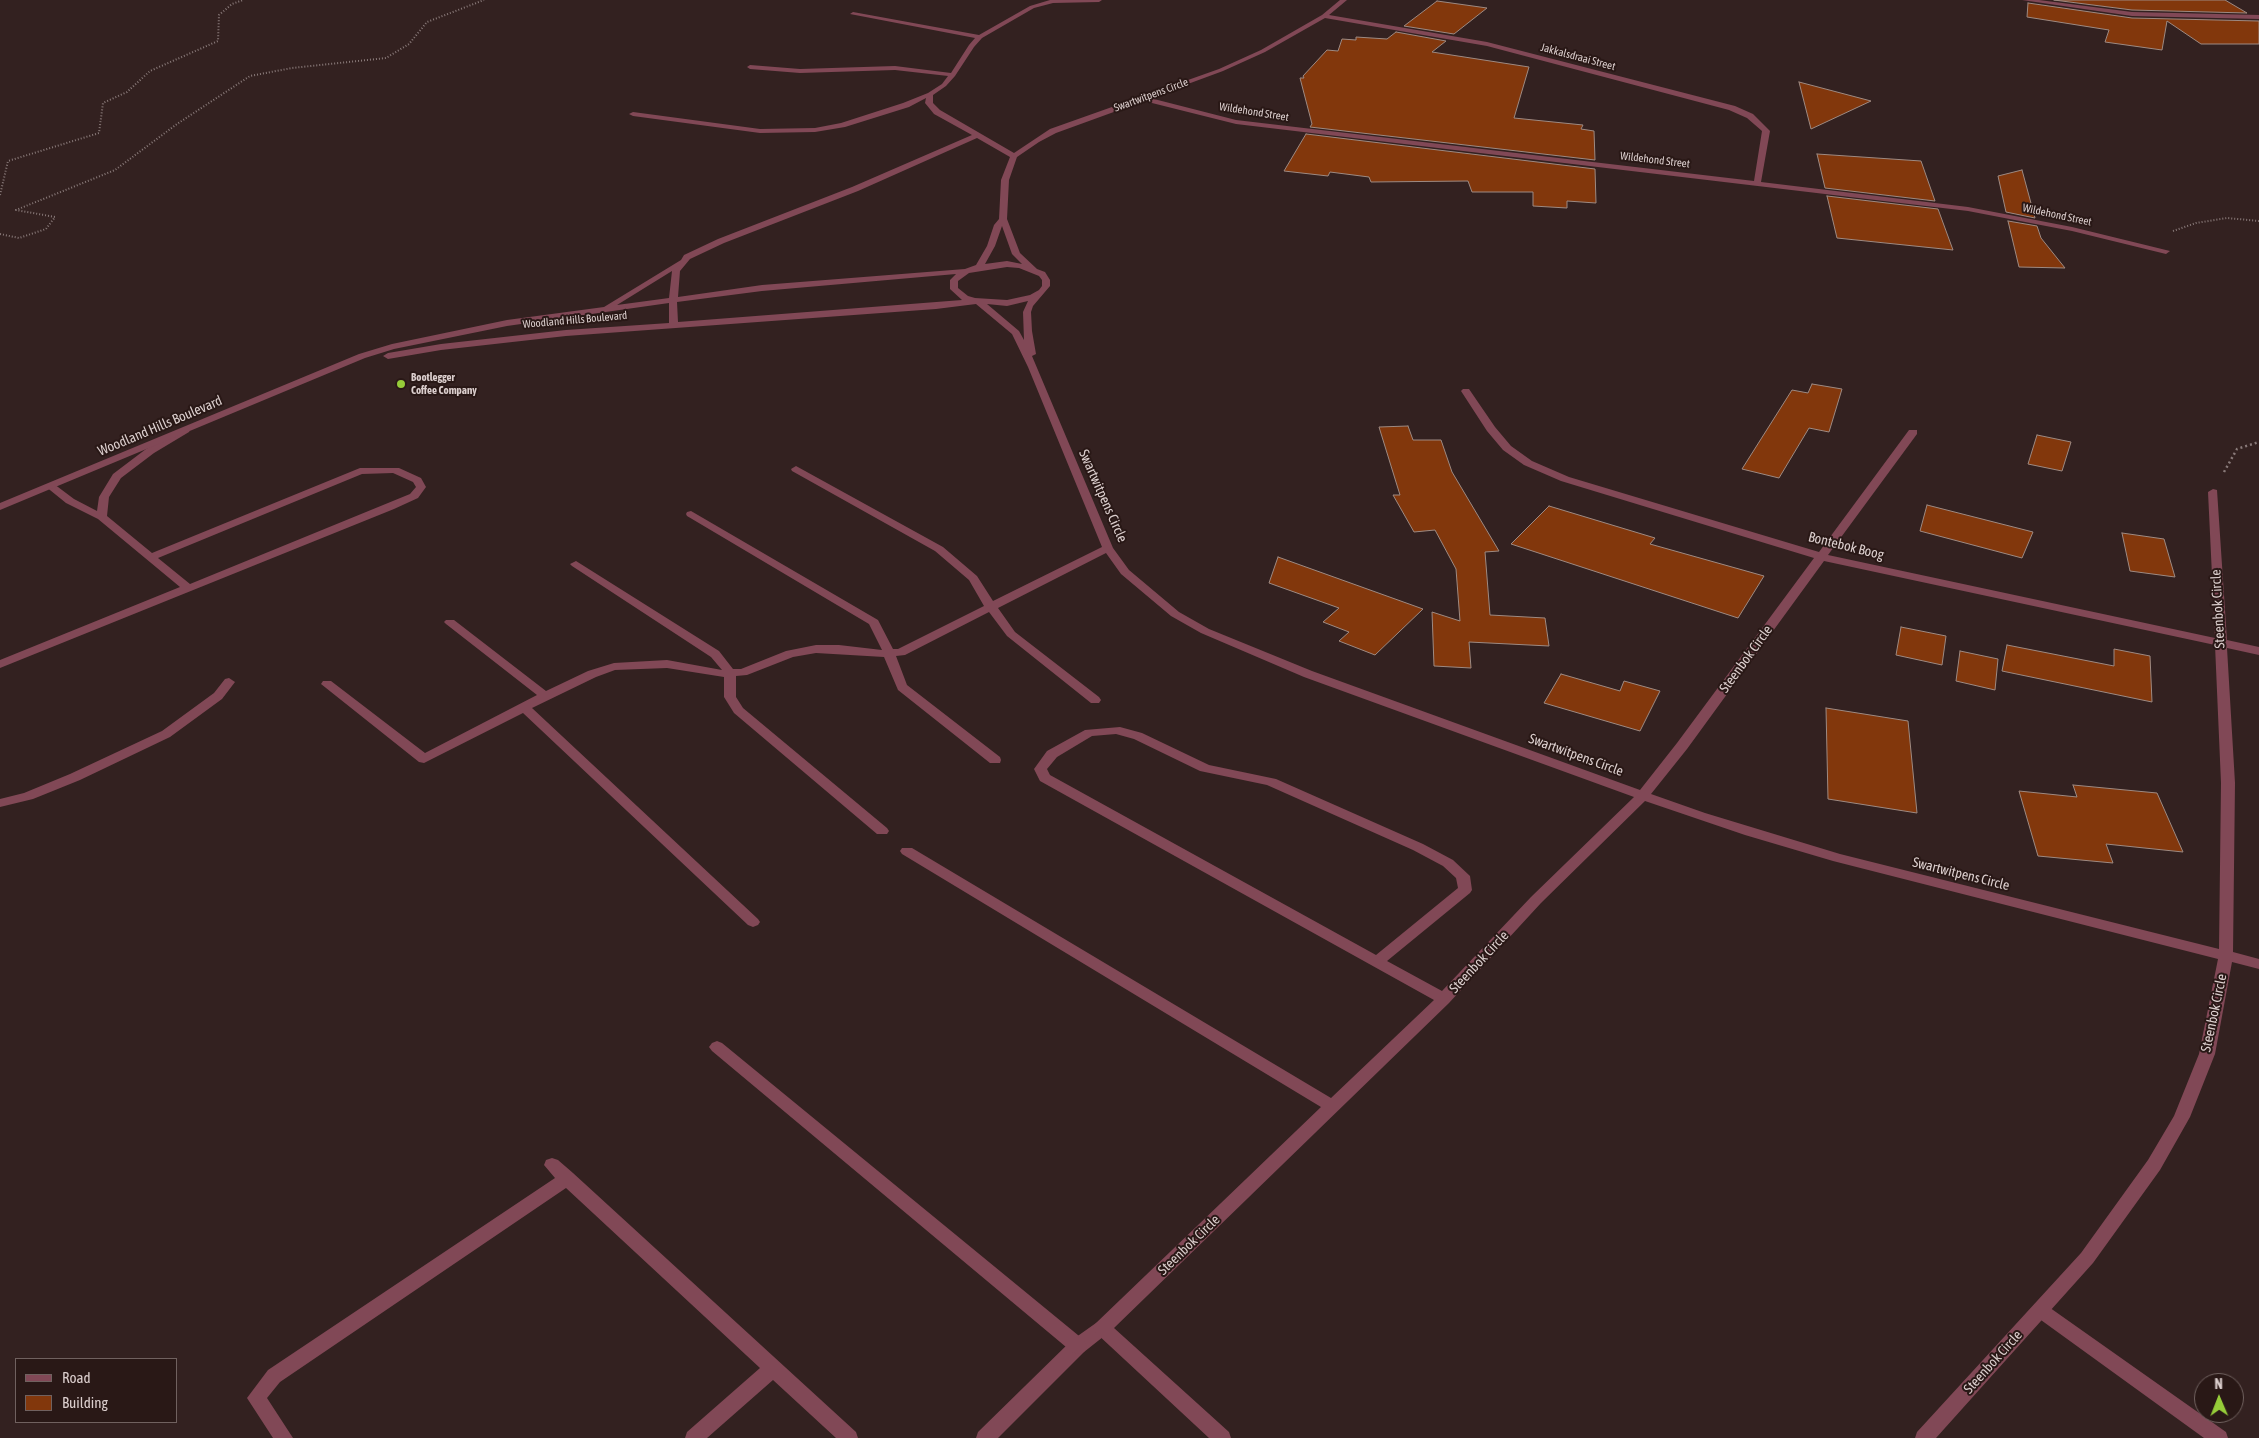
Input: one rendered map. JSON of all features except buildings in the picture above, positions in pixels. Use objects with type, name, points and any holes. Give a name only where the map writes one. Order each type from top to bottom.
[{"type":"street","points":[[633,114],[726,128],[789,132],[842,125],[930,94],[944,85],[953,76],[971,46],[980,37],[1032,7],[1052,1],[1099,0]]},
{"type":"street","name":"Swartwitpens Circle","points":[[1014,156],[1036,140],[1053,131],[1241,61],[1286,40],[1324,16],[1344,0]]},
{"type":"street","points":[[2026,0],[2132,14],[2259,17]]},
{"type":"street","points":[[853,14],[980,37]]},
{"type":"street","name":"Jakkalsdraai Street","points":[[1324,16],[1487,44],[1732,108],[1750,116],[1766,131],[1757,184]]},
{"type":"street","points":[[750,67],[800,71],[895,68],[953,76]]},
{"type":"street","points":[[930,94],[929,103],[937,112],[1014,156],[1005,180],[1003,219],[1016,254],[1033,269],[1042,274],[1046,280],[1046,286],[1042,292]]},
{"type":"street","name":"Wildehond Street","points":[[1142,98],[1236,122],[1968,209],[2072,229],[2166,251]]},
{"type":"street","points":[[602,310],[688,257],[721,241],[855,189],[976,136]]},
{"type":"street","points":[[979,267],[991,246],[998,224],[1003,219]]},
{"type":"street","points":[[674,325],[673,300],[676,271],[688,257]]},
{"type":"street","name":"Woodland Hills Boulevard","points":[[0,506],[377,351],[441,336],[673,300],[819,283],[966,271],[979,267],[1007,264],[1033,269]]},
{"type":"street","name":"Swartwitpens Circle","points":[[966,271],[954,280],[954,289],[965,298],[976,301],[1016,333],[1033,367],[1108,548],[1125,572],[1149,595],[1174,614],[1205,632],[1308,674],[1700,816],[1838,858],[2259,964]]},
{"type":"street","name":"Swartwitpens Circle","points":[[1033,367],[1027,318],[1029,305],[1042,292]]},
{"type":"street","name":"Woodland Hills Boulevard","points":[[330,370],[402,353],[566,333],[976,301],[1007,303],[1021,301],[1042,292]]},
{"type":"street","name":"Bontebok Boog","points":[[1466,391],[1502,441],[1528,463],[1565,479],[1822,558],[2259,651]]},
{"type":"street","points":[[102,517],[104,497],[117,476],[150,452],[189,428]]},
{"type":"street","name":"Steenbok Circle","points":[[985,1438],[1078,1346],[1102,1328],[1444,999],[1536,900],[1643,795],[1682,746],[1822,558],[1913,432]]},
{"type":"street","points":[[796,469],[939,549],[974,578],[991,607],[1011,634],[1095,700]]},
{"type":"street","points":[[0,664],[402,502],[414,496],[421,487],[417,480],[395,470],[360,471],[150,557]]},
{"type":"street","points":[[50,486],[70,501],[102,517],[189,589]]},
{"type":"street","name":"Steenbok Circle","points":[[1924,1438],[2087,1258],[2122,1211],[2154,1165],[2182,1117],[2207,1054],[2226,956],[2228,784],[2213,492]]},
{"type":"street","points":[[691,514],[874,622],[882,636],[902,688],[995,760]]},
{"type":"street","points":[[327,684],[424,759],[545,696],[592,674],[614,667],[640,664],[667,664],[721,674],[743,672],[790,654],[816,649],[839,649],[879,654],[901,652],[1108,548]]},
{"type":"street","points":[[576,564],[715,654],[730,673],[730,697],[738,710],[882,831]]},
{"type":"street","points":[[450,622],[545,696]]},
{"type":"street","points":[[0,803],[28,796],[75,777],[123,756],[166,734],[218,696],[229,682]]},
{"type":"street","points":[[524,707],[753,922]]},
{"type":"street","points":[[1377,962],[1465,890],[1463,876],[1448,864],[1418,847],[1271,782],[1205,768],[1138,736],[1116,730],[1089,733],[1052,754],[1040,768],[1045,778],[1377,962],[1444,999]]},
{"type":"street","points":[[906,851],[1334,1106]]},
{"type":"street","points":[[717,1047],[1078,1346]]},
{"type":"street","points":[[552,1165],[849,1438]]},
{"type":"street","points":[[284,1438],[256,1398],[274,1376],[567,1178]]},
{"type":"street","points":[[2040,1310],[2219,1438]]},
{"type":"street","points":[[1102,1328],[1222,1438]]},
{"type":"street","points":[[694,1438],[773,1368]]},
{"type":"path","points":[[0,195],[8,162],[99,133],[103,103],[127,92],[150,70],[218,41],[219,15],[232,4],[243,0]]},
{"type":"path","points":[[0,234],[19,238],[46,230],[55,217],[16,210],[115,170],[177,124],[250,76],[292,68],[386,58],[409,44],[427,22],[484,0]]},
{"type":"path","points":[[2134,244],[2196,223],[2227,218],[2259,221]]},
{"type":"path","points":[[2213,492],[2237,449],[2259,442]]},
{"type":"place","name":"Bootlegger Coffee Company","points":[[401,384]]}]
